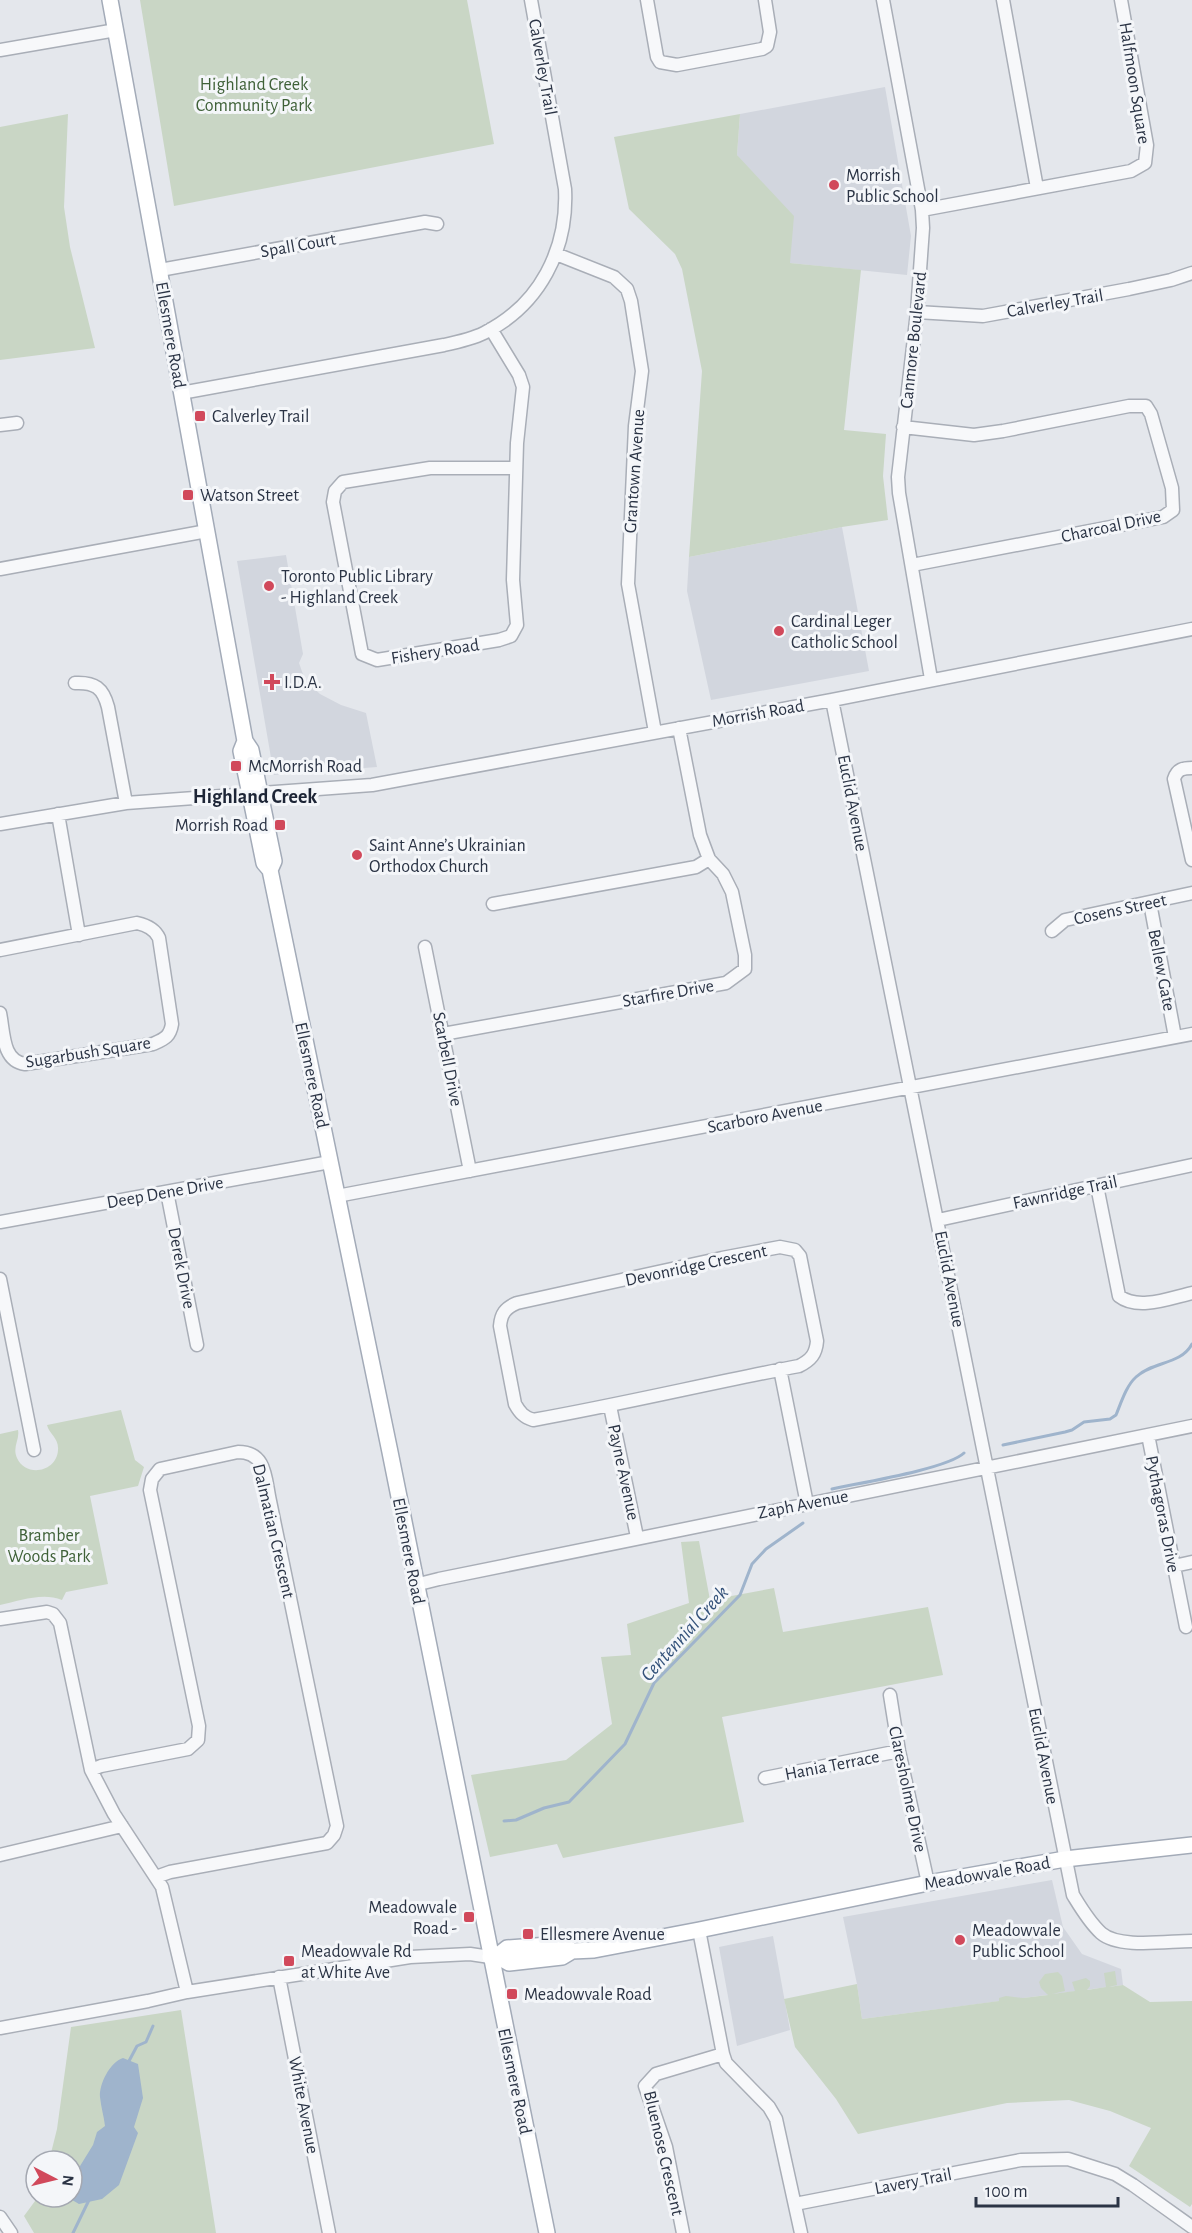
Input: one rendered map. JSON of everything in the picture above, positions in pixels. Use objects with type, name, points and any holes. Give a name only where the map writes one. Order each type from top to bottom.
[{"type":"main road","name":"Ellesmere Road","points":[[110,0],[245,741],[241,751],[254,793],[264,863],[270,870],[390,1452],[415,1586],[494,1957],[547,2233]]},
{"type":"main road","name":"Meadowvale Road","points":[[494,1957],[509,1963],[562,1957],[572,1951],[594,1950],[699,1930],[927,1883],[1065,1859],[1192,1845]]},
{"type":"street","name":"Calverley Trail","points":[[182,393],[473,338],[509,317],[539,287],[556,254],[564,224],[565,189],[531,0]]},
{"type":"street","points":[[647,0],[657,57],[660,62],[677,65],[762,49],[767,46],[770,32],[765,0]]},
{"type":"street","name":"Canmore Boulevard","points":[[883,0],[922,210],[923,242],[899,462],[899,493],[931,680]]},
{"type":"street","points":[[1004,0],[1037,188]]},
{"type":"street","name":"Halfmoon Square","points":[[922,210],[1131,171],[1145,163],[1148,145],[1121,0]]},
{"type":"street","points":[[0,50],[116,30]]},
{"type":"street","name":"Spall Court","points":[[159,270],[425,222],[437,224]]},
{"type":"street","name":"Grantown Avenue","points":[[556,254],[614,277],[627,289],[631,302],[642,371],[635,426],[628,584],[655,732]]},
{"type":"street","name":"Calverley Trail","points":[[916,312],[983,316],[1129,289],[1192,273]]},
{"type":"street","name":"Fishery Road","points":[[491,329],[519,375],[523,387],[516,468],[513,580],[517,624],[511,636],[500,640],[376,660],[362,654],[333,502],[335,491],[343,482],[408,470],[516,468]]},
{"type":"street","name":"Charcoal Drive","points":[[903,427],[974,435],[1129,406],[1146,406],[1151,414],[1172,488],[1173,510],[1163,517],[912,565]]},
{"type":"street","points":[[0,425],[17,423]]},
{"type":"street","points":[[0,569],[207,531]]},
{"type":"street","name":"Morrish Road","points":[[0,824],[126,803],[372,785],[832,700],[1192,629]]},
{"type":"street","points":[[75,683],[88,682],[97,685],[104,693],[111,718],[126,803]]},
{"type":"street","name":"Euclid Avenue","points":[[832,700],[1065,1859]]},
{"type":"street","name":"Starfire Drive","points":[[443,1034],[726,983],[745,969],[745,955],[732,892],[723,874],[709,859],[700,835],[679,728]]},
{"type":"street","points":[[1192,768],[1181,769],[1175,774],[1174,779],[1192,860]]},
{"type":"street","points":[[58,814],[79,934]]},
{"type":"street","points":[[493,904],[696,867],[709,859]]},
{"type":"street","name":"Cosens Street","points":[[1052,931],[1065,920],[1192,893]]},
{"type":"street","name":"Bellew Gate","points":[[1150,903],[1175,1037]]},
{"type":"street","name":"Sugarbush Square","points":[[0,950],[137,923],[146,925],[157,933],[172,1024],[171,1032],[165,1039],[153,1044],[25,1064],[17,1063],[8,1055],[0,1013]]},
{"type":"street","name":"Scarbell Drive","points":[[425,947],[470,1171]]},
{"type":"street","name":"Scarboro Avenue","points":[[337,1196],[1192,1034]]},
{"type":"street","name":"Deep Dene Drive","points":[[0,1222],[330,1161]]},
{"type":"street","name":"Fawnridge Trail","points":[[938,1220],[1192,1165]]},
{"type":"street","points":[[1097,1186],[1119,1296],[1132,1303],[1142,1303],[1192,1293]]},
{"type":"street","name":"Derek Drive","points":[[167,1192],[197,1345]]},
{"type":"street","name":"Devonridge Crescent","points":[[773,1248],[795,1250],[800,1256],[817,1341],[816,1350],[807,1362],[780,1370],[610,1406],[534,1420],[519,1412],[515,1404],[500,1326],[501,1316],[508,1306],[773,1248]]},
{"type":"street","points":[[0,1279],[34,1450]]},
{"type":"street","points":[[780,1370],[807,1504]]},
{"type":"street","name":"Payne Avenue","points":[[610,1406],[638,1537]]},
{"type":"street","name":"Zaph Avenue","points":[[415,1586],[638,1537],[1192,1426]]},
{"type":"street","name":"Pythagoras Drive","points":[[1148,1435],[1186,1627]]},
{"type":"street","name":"Dalmatian Crescent","points":[[91,1770],[188,1749],[198,1740],[199,1726],[150,1490],[154,1474],[160,1469],[238,1452],[256,1455],[262,1464],[337,1826],[334,1835],[327,1843],[170,1872],[156,1877]]},
{"type":"street","points":[[1173,1566],[1192,1562]]},
{"type":"street","points":[[0,1619],[47,1612],[58,1618],[91,1770],[122,1826],[162,1887],[187,1992]]},
{"type":"street","name":"Claresholme Drive","points":[[890,1695],[899,1751],[927,1883]]},
{"type":"street","name":"Hania Terrace","points":[[765,1778],[899,1751]]},
{"type":"street","points":[[0,1855],[122,1826]]},
{"type":"street","points":[[1065,1859],[1073,1895],[1102,1934],[1113,1940],[1126,1942],[1192,1941]]},
{"type":"street","points":[[699,1930],[726,2063],[769,2107],[776,2119],[801,2233]]},
{"type":"street","name":"Meadowvale Road","points":[[0,2028],[187,1992],[410,1957],[470,1954],[494,1957]]},
{"type":"street","name":"White Avenue","points":[[279,1977],[329,2233]]},
{"type":"street","name":"Bluenose Crescent","points":[[683,2233],[666,2147],[645,2086],[656,2074],[723,2054]]},
{"type":"street","name":"Lavery Trail","points":[[795,2204],[1021,2160],[1068,2159],[1101,2168],[1133,2184],[1192,2227]]},
{"type":"street","points":[[0,2217],[11,2233]]},
{"type":"shaded area","name":"Morrish Public School","points":[[885,87],[911,236],[907,275],[790,263],[737,155],[740,114]]},
{"type":"shaded area","name":"Cardinal Leger Catholic School","points":[[842,527],[869,671],[711,700],[687,591],[689,557]]},
{"type":"shaded area","points":[[286,555],[303,654],[299,663],[305,680],[320,694],[341,705],[366,713],[377,767],[274,775],[237,561]]},
{"type":"shaded area","name":"Meadowvale Public School","points":[[1052,1880],[1063,1927],[1082,1954],[1121,1969],[1123,1985],[862,2019],[843,1917]]},
{"type":"shaded area","points":[[773,1936],[790,2030],[737,2046],[719,1947]]},
{"type":"green space","name":"Highland Creek Community Park","points":[[140,0],[467,0],[494,144],[174,206]]},
{"type":"green space","points":[[68,114],[64,207],[70,247],[95,348],[0,360],[0,127]]},
{"type":"green space","points":[[740,114],[737,155],[794,216],[790,263],[861,270],[844,430],[886,434],[883,476],[888,520],[689,557],[702,371],[682,269],[675,254],[629,209],[614,137]]},
{"type":"green space","name":"Bramber Woods Park","points":[[121,1410],[135,1460],[144,1467],[138,1486],[90,1496],[108,1584],[66,1592],[62,1600],[39,1597],[0,1605],[0,1434],[18,1430],[15,1450],[17,1458],[27,1468],[40,1470],[52,1463],[58,1450],[57,1442],[47,1425]]},
{"type":"green space","points":[[699,1541],[710,1600],[774,1588],[783,1632],[928,1607],[943,1675],[722,1717],[744,1822],[563,1858],[557,1844],[490,1857],[471,1775],[566,1760],[612,1724],[601,1657],[631,1655],[627,1624],[689,1603],[681,1542]]},
{"type":"green space","points":[[1115,1971],[1117,1985],[1108,1987],[1123,1985],[1150,2002],[1192,2001],[1192,2204],[1190,2207],[1129,2166],[1151,2128],[1110,2111],[1069,2100],[1007,2103],[858,2134],[836,2099],[795,2047],[784,1999],[857,1984],[862,2019],[999,2001],[999,1998],[1006,1996],[1023,1998],[1048,1995],[1039,1982],[1045,1974],[1058,1972],[1062,1976],[1065,1991],[1052,1994],[1075,1991],[1072,1982],[1086,1978],[1090,1981],[1087,1990],[1106,1987],[1104,1973]]},
{"type":"green space","points":[[181,2010],[216,2233],[34,2233],[24,2216],[29,2209],[84,2209],[84,2149],[52,2149],[57,2129],[71,2027]]},
{"type":"water","points":[[123,2058],[138,2064],[143,2098],[134,2127],[138,2133],[119,2185],[102,2199],[84,2203],[84,2160],[93,2145],[97,2132],[105,2126],[100,2097],[101,2086],[106,2074],[118,2060]]},
{"type":"waterway","name":"Centennial Creek","points":[[1003,1445],[1065,1432],[1084,1422],[1110,1419],[1116,1415],[1127,1390],[1136,1377],[1150,1368],[1181,1356],[1192,1344]]},
{"type":"waterway","name":"Centennial Creek","points":[[832,1489],[922,1470],[955,1459],[964,1453]]},
{"type":"waterway","name":"Centennial Creek","points":[[504,1821],[516,1820],[544,1808],[569,1802],[625,1744],[654,1683],[740,1595],[752,1564],[766,1549],[803,1523]]},
{"type":"waterway","points":[[129,2061],[137,2046],[146,2042],[153,2026]]},
{"type":"waterway","name":"Centennial Creek","points":[[73,2233],[89,2200]]},
{"type":"place","name":"Morrish Public School","points":[[834,185]]},
{"type":"place","name":"Calverley Trail","points":[[200,416]]},
{"type":"place","name":"Watson Street","points":[[188,495]]},
{"type":"place","name":"Toronto Public Library - Highland Creek","points":[[269,586]]},
{"type":"place","name":"Cardinal Leger Catholic School","points":[[779,631]]},
{"type":"place","name":"I.D.A.","points":[[272,682]]},
{"type":"place","name":"McMorrish Road","points":[[236,766]]},
{"type":"place","name":"Morrish Road","points":[[280,825]]},
{"type":"place","name":"Saint Anne’s Ukrainian Orthodox Church","points":[[357,855]]},
{"type":"place","name":"Meadowvale Road -","points":[[469,1917]]},
{"type":"place","name":"Ellesmere Avenue","points":[[528,1934]]},
{"type":"place","name":"Meadowvale Public School","points":[[960,1940]]},
{"type":"place","name":"Meadowvale Rd at White Ave","points":[[289,1961]]},
{"type":"place","name":"Meadowvale Road","points":[[512,1994]]},
{"type":"district","name":"Highland Creek","points":[[255,796]]}]
